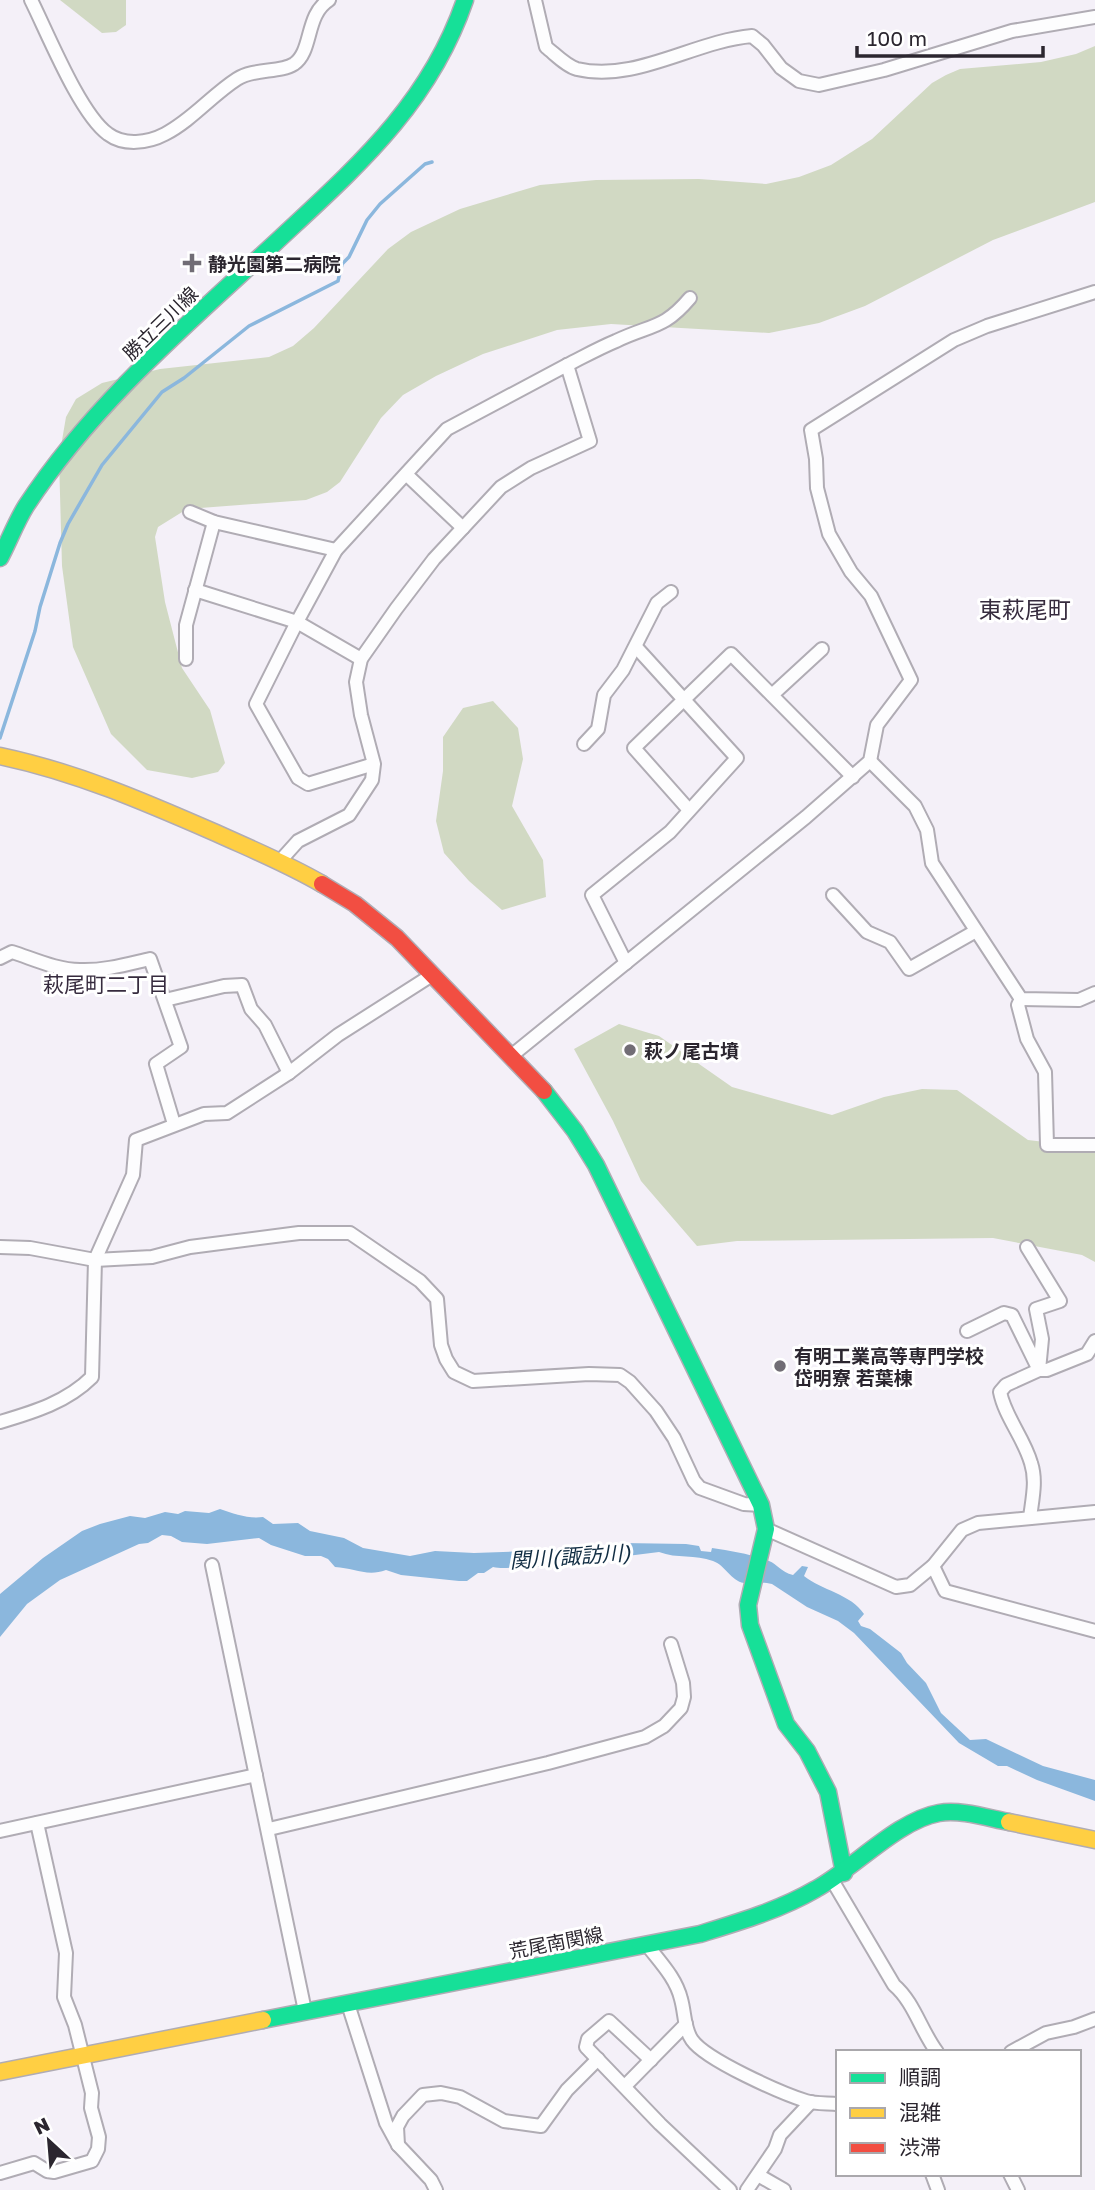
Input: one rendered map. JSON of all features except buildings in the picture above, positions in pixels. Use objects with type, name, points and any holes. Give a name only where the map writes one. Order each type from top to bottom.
[{"type":"main road","name":"勝立三川線","points":[[0,558],[25,508],[56,464],[89,425],[155,354],[362,162],[389,133],[447,49],[465,0]]},
{"type":"main road","points":[[0,756],[62,770],[98,782],[280,861],[326,884],[372,915],[548,1095],[596,1165],[761,1505],[765,1535],[748,1605],[750,1625],[786,1724],[807,1751],[828,1792],[838,1876]]},
{"type":"main road","name":"荒尾南関線","points":[[0,2072],[647,1945],[736,1923],[786,1904],[838,1876],[902,1829],[940,1812],[997,1820],[1095,1840]]},
{"type":"street","points":[[31,0],[84,106],[110,136],[122,141],[140,142],[163,135],[248,73],[292,65],[302,56],[312,20],[329,0]]},
{"type":"street","points":[[535,0],[546,47],[574,68],[603,72],[632,69],[728,38],[752,36],[799,81],[819,85],[884,71],[1012,31],[1095,17]]},
{"type":"street","points":[[511,1056],[853,777],[870,761],[877,725],[911,680],[871,596],[851,572],[830,534],[817,488],[811,430],[954,340],[987,326],[1095,292]]},
{"type":"street","points":[[374,764],[308,784],[298,778],[256,704],[336,550],[447,429],[618,339],[663,324],[690,298]]},
{"type":"street","points":[[280,861],[298,841],[349,815],[372,780],[374,764],[361,715],[356,682],[360,659],[434,559],[501,487],[531,468],[590,441],[567,365]]},
{"type":"street","points":[[407,475],[463,528]]},
{"type":"street","points":[[190,512],[214,522],[336,550]]},
{"type":"street","points":[[186,659],[186,625],[214,522]]},
{"type":"street","points":[[195,590],[297,622],[360,659]]},
{"type":"street","points":[[584,744],[598,729],[604,695],[624,670],[657,603],[671,592]]},
{"type":"street","points":[[626,963],[592,895],[670,832],[737,758],[636,647]]},
{"type":"street","points":[[772,695],[822,649]]},
{"type":"street","points":[[690,810],[634,748],[731,654],[853,777]]},
{"type":"street","points":[[870,761],[915,806],[927,830],[932,863],[1021,999]]},
{"type":"street","points":[[833,895],[867,932],[890,942],[909,969],[976,931]]},
{"type":"street","points":[[0,958],[12,952],[56,967],[79,971],[99,970],[150,959],[181,1047],[156,1064],[174,1124]]},
{"type":"street","points":[[0,1422],[51,1405],[81,1388],[92,1377],[95,1259],[133,1175],[136,1140],[204,1114],[227,1113],[289,1073],[338,1035],[432,975]]},
{"type":"street","points":[[164,1000],[224,986],[242,985],[251,1009],[265,1024],[289,1073]]},
{"type":"street","points":[[1021,999],[1079,1000],[1095,993]]},
{"type":"street","points":[[1021,999],[1018,1005],[1027,1039],[1045,1072],[1047,1145],[1095,1145]]},
{"type":"street","points":[[0,1247],[30,1248],[95,1259],[152,1257],[190,1247],[299,1233],[350,1233],[420,1281],[437,1300],[441,1345],[454,1371],[472,1381],[589,1374],[620,1375],[630,1382],[656,1411],[674,1438],[700,1488],[744,1504],[761,1505]]},
{"type":"street","points":[[1027,1247],[1060,1301],[1036,1309],[1042,1339],[1039,1370]]},
{"type":"street","points":[[967,1331],[1004,1313],[1012,1315],[1039,1370]]},
{"type":"street","points":[[1030,1518],[1034,1486],[1031,1462],[1002,1403],[1000,1392],[1006,1385],[1039,1370],[1047,1370],[1087,1354],[1095,1341]]},
{"type":"street","points":[[765,1535],[896,1587],[910,1585],[933,1566],[962,1530],[978,1523],[1095,1512]]},
{"type":"street","points":[[212,1565],[306,2011]]},
{"type":"street","points":[[933,1566],[945,1591],[1095,1630]]},
{"type":"street","points":[[269,1829],[548,1763],[645,1737],[664,1726],[681,1708],[683,1684],[671,1644]]},
{"type":"street","points":[[0,1831],[256,1775]]},
{"type":"street","points":[[0,2173],[34,2163],[54,2172],[92,2161],[98,2149],[99,2137],[91,2108],[92,2093],[84,2056],[64,1997],[66,1952],[37,1823]]},
{"type":"street","points":[[838,1876],[894,1984],[903,1992],[935,2050]]},
{"type":"street","points":[[647,1945],[674,1979],[691,2039],[701,2050],[759,2082],[811,2102],[836,2104]]},
{"type":"street","points":[[348,2004],[386,2123],[398,2146],[431,2180],[436,2190]]},
{"type":"street","points":[[1015,2050],[1046,2033],[1095,2019]]},
{"type":"street","points":[[651,2060],[609,2021],[588,2039],[586,2047],[660,2124],[730,2190]]},
{"type":"street","points":[[625,2085],[686,2024]]},
{"type":"street","points":[[398,2146],[397,2127],[403,2116],[423,2095],[441,2093],[460,2097],[504,2121],[541,2126],[567,2090],[598,2059]]},
{"type":"street","points":[[747,2190],[775,2149],[780,2135],[811,2102]]},
{"type":"street","points":[[758,2175],[784,2190]]},
{"type":"green space","points":[[60,0],[126,0],[126,25],[116,32],[102,33]]},
{"type":"green space","points":[[1095,46],[1095,202],[993,240],[865,306],[819,323],[769,333],[611,324],[557,330],[483,354],[403,395],[381,418],[340,482],[327,492],[306,500],[187,509],[158,527],[155,537],[165,602],[182,668],[210,710],[225,763],[218,772],[192,778],[147,770],[111,734],[73,647],[62,566],[59,458],[66,417],[76,399],[102,383],[160,369],[269,357],[293,346],[314,328],[388,249],[411,232],[460,209],[540,185],[596,180],[699,179],[766,184],[799,177],[831,165],[872,139],[932,83],[946,75],[960,69],[1041,62],[1076,54]]},
{"type":"green space","points":[[493,701],[518,728],[523,759],[512,806],[543,860],[546,897],[502,910],[469,881],[444,853],[436,821],[443,771],[443,737],[463,708]]},
{"type":"green space","points":[[619,1024],[659,1036],[732,1087],[832,1115],[884,1097],[922,1089],[957,1090],[1028,1140],[1095,1148],[1095,1262],[1082,1255],[993,1238],[737,1241],[697,1246],[641,1181],[613,1121],[574,1049]]},
{"type":"water","name":"関川(諏訪川)","points":[[220,1509],[247,1517],[263,1517],[273,1524],[298,1523],[310,1531],[344,1538],[363,1548],[410,1556],[435,1551],[474,1553],[580,1549],[623,1543],[686,1544],[699,1546],[701,1551],[711,1552],[712,1548],[755,1556],[772,1562],[793,1575],[802,1566],[808,1567],[804,1576],[858,1607],[864,1614],[858,1621],[861,1626],[870,1629],[901,1653],[926,1683],[941,1713],[970,1740],[986,1739],[1043,1766],[1095,1780],[1095,1801],[1007,1766],[998,1766],[959,1743],[854,1633],[838,1621],[807,1607],[772,1584],[739,1582],[717,1563],[700,1558],[659,1552],[539,1567],[493,1567],[467,1581],[459,1581],[401,1575],[386,1570],[367,1572],[335,1567],[321,1556],[305,1556],[271,1545],[259,1538],[207,1544],[182,1542],[162,1535],[60,1580],[27,1604],[0,1637],[0,1594],[43,1558],[82,1531],[130,1516],[145,1518],[165,1512],[209,1513]]},
{"type":"waterway","points":[[0,738],[60,543],[102,465],[162,392],[184,378],[249,326],[338,281],[342,264],[349,257],[367,220],[380,204],[425,164],[432,162]]},
{"type":"traffic: fast","points":[[0,558],[26,506],[52,469],[110,400],[174,336],[332,190],[386,134],[431,72],[450,38],[465,0]]},
{"type":"traffic: fast","points":[[544,1091],[575,1131],[596,1165],[761,1505],[766,1529],[748,1605],[750,1625],[786,1724],[807,1751],[828,1792],[844,1873]]},
{"type":"traffic: fast","points":[[263,2020],[700,1934],[759,1915],[802,1896],[923,1817],[956,1812],[1009,1822]]},
{"type":"traffic: slow","points":[[0,756],[56,770],[136,799],[269,857],[322,884]]},
{"type":"traffic: slow","points":[[1009,1822],[1095,1840]]},
{"type":"traffic: slow","points":[[0,2072],[263,2020]]},
{"type":"traffic: jam","points":[[322,884],[355,904],[397,938],[544,1091]]},
{"type":"place","name":"静光園第二病院","points":[[192,263]]},
{"type":"place","name":"萩ノ尾古墳","points":[[630,1050]]},
{"type":"place","name":"有明工業高等専門学校 岱明寮 若葉棟","points":[[780,1366]]},
{"type":"district","name":"東萩尾町","points":[[1025,609]]},
{"type":"district","name":"萩尾町二丁目","points":[[106,984]]}]
